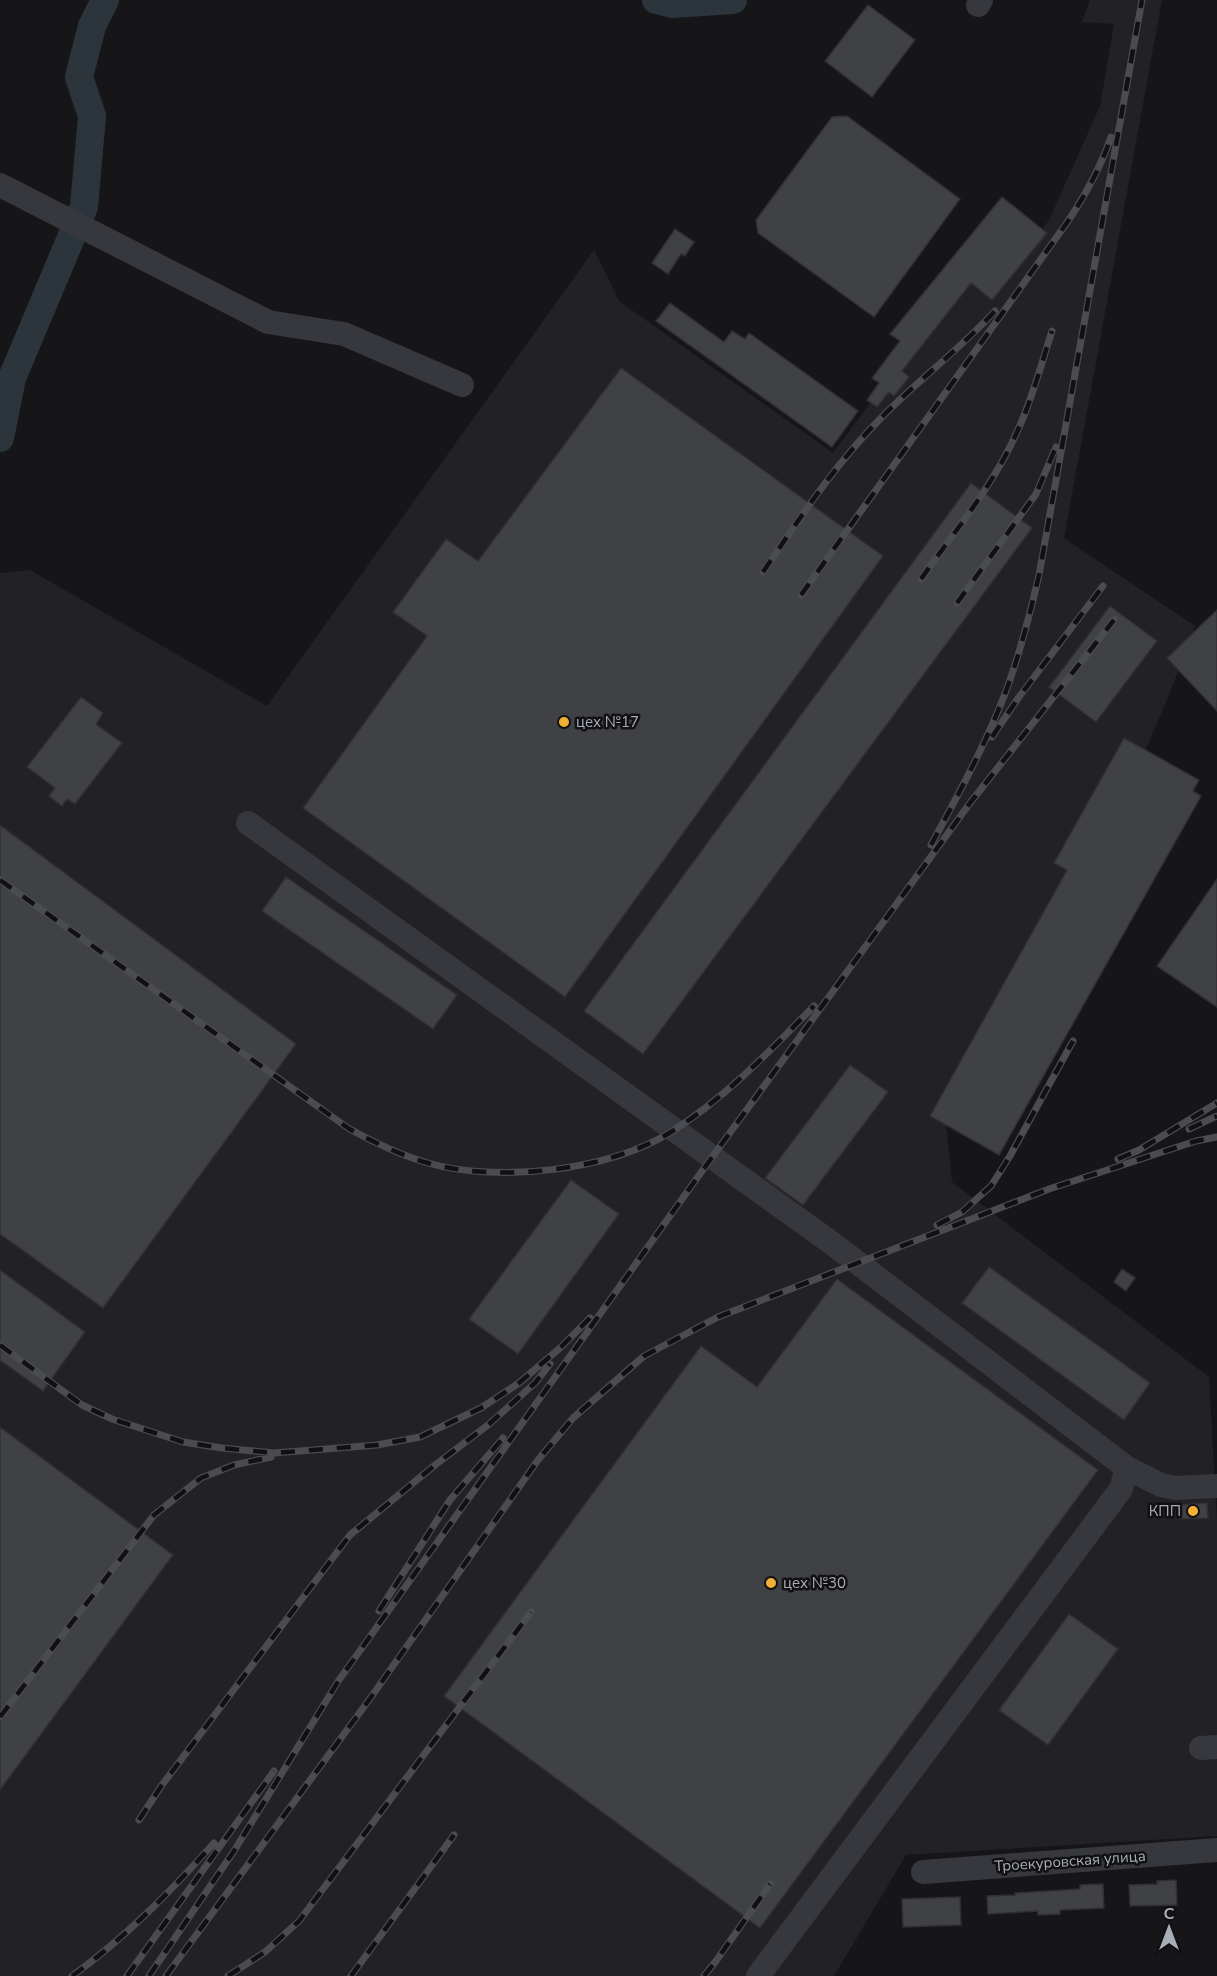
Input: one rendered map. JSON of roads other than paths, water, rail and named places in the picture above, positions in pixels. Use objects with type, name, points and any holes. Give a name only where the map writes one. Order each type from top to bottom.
[{"type":"street","points":[[0,185],[268,322],[344,334],[462,385]]},
{"type":"street","points":[[248,823],[832,1244],[1127,1468],[1161,1485],[1175,1488],[1217,1486]]},
{"type":"street","points":[[758,1976],[1121,1489],[1127,1468]]},
{"type":"street","name":"Троекуровская улица","points":[[923,1872],[1217,1850]]},
{"type":"waterway","points":[[0,438],[12,378],[84,207],[92,116],[79,77],[92,26],[105,0]]},
{"type":"waterway","points":[[656,0],[672,4],[733,0]]},
{"type":"railway","points":[[931,845],[998,711],[1016,662],[1032,604],[1142,0]]},
{"type":"railway","points":[[801,595],[1066,224],[1092,182],[1111,137]]},
{"type":"railway","points":[[763,572],[818,493],[862,438],[995,311]]},
{"type":"railway","points":[[921,579],[973,508],[1008,452],[1027,408],[1052,331]]},
{"type":"railway","points":[[957,603],[1036,494],[1056,447]]},
{"type":"railway","points":[[992,737],[1019,697],[1103,586]]},
{"type":"railway","points":[[149,1976],[234,1851],[339,1680],[697,1178],[970,803],[1114,620]]},
{"type":"railway","points":[[0,880],[348,1128],[407,1156],[456,1169],[487,1172],[552,1170],[616,1156],[645,1145],[671,1132],[710,1104],[746,1073],[814,1006]]},
{"type":"railway","points":[[937,1225],[962,1212],[991,1186],[1073,1041]]},
{"type":"railway","points":[[1118,1159],[1139,1150],[1217,1103]]},
{"type":"railway","points":[[1189,1129],[1217,1116]]},
{"type":"railway","points":[[166,1976],[369,1700],[538,1460],[573,1418],[644,1356],[718,1317],[1049,1189],[1196,1141],[1217,1137]]},
{"type":"railway","points":[[0,1345],[82,1405],[112,1419],[183,1442],[274,1453],[377,1445],[420,1437],[481,1408],[519,1383],[560,1348],[590,1318]]},
{"type":"railway","points":[[139,1820],[162,1785],[350,1535],[488,1425],[535,1383],[550,1364]]},
{"type":"railway","points":[[379,1611],[450,1500],[503,1438]]},
{"type":"railway","points":[[0,1717],[154,1515],[201,1478],[234,1465],[271,1457]]},
{"type":"railway","points":[[228,1976],[265,1952],[299,1921],[531,1612]]},
{"type":"railway","points":[[127,1976],[274,1771]]},
{"type":"railway","points":[[351,1976],[454,1835]]},
{"type":"railway","points":[[72,1976],[146,1914],[214,1843]]},
{"type":"railway","points":[[704,1976],[770,1884]]},
{"type":"place","name":"цех №17","points":[[564,722]]},
{"type":"place","name":"КПП","points":[[1193,1511]]},
{"type":"place","name":"цех №30","points":[[771,1583]]}]
